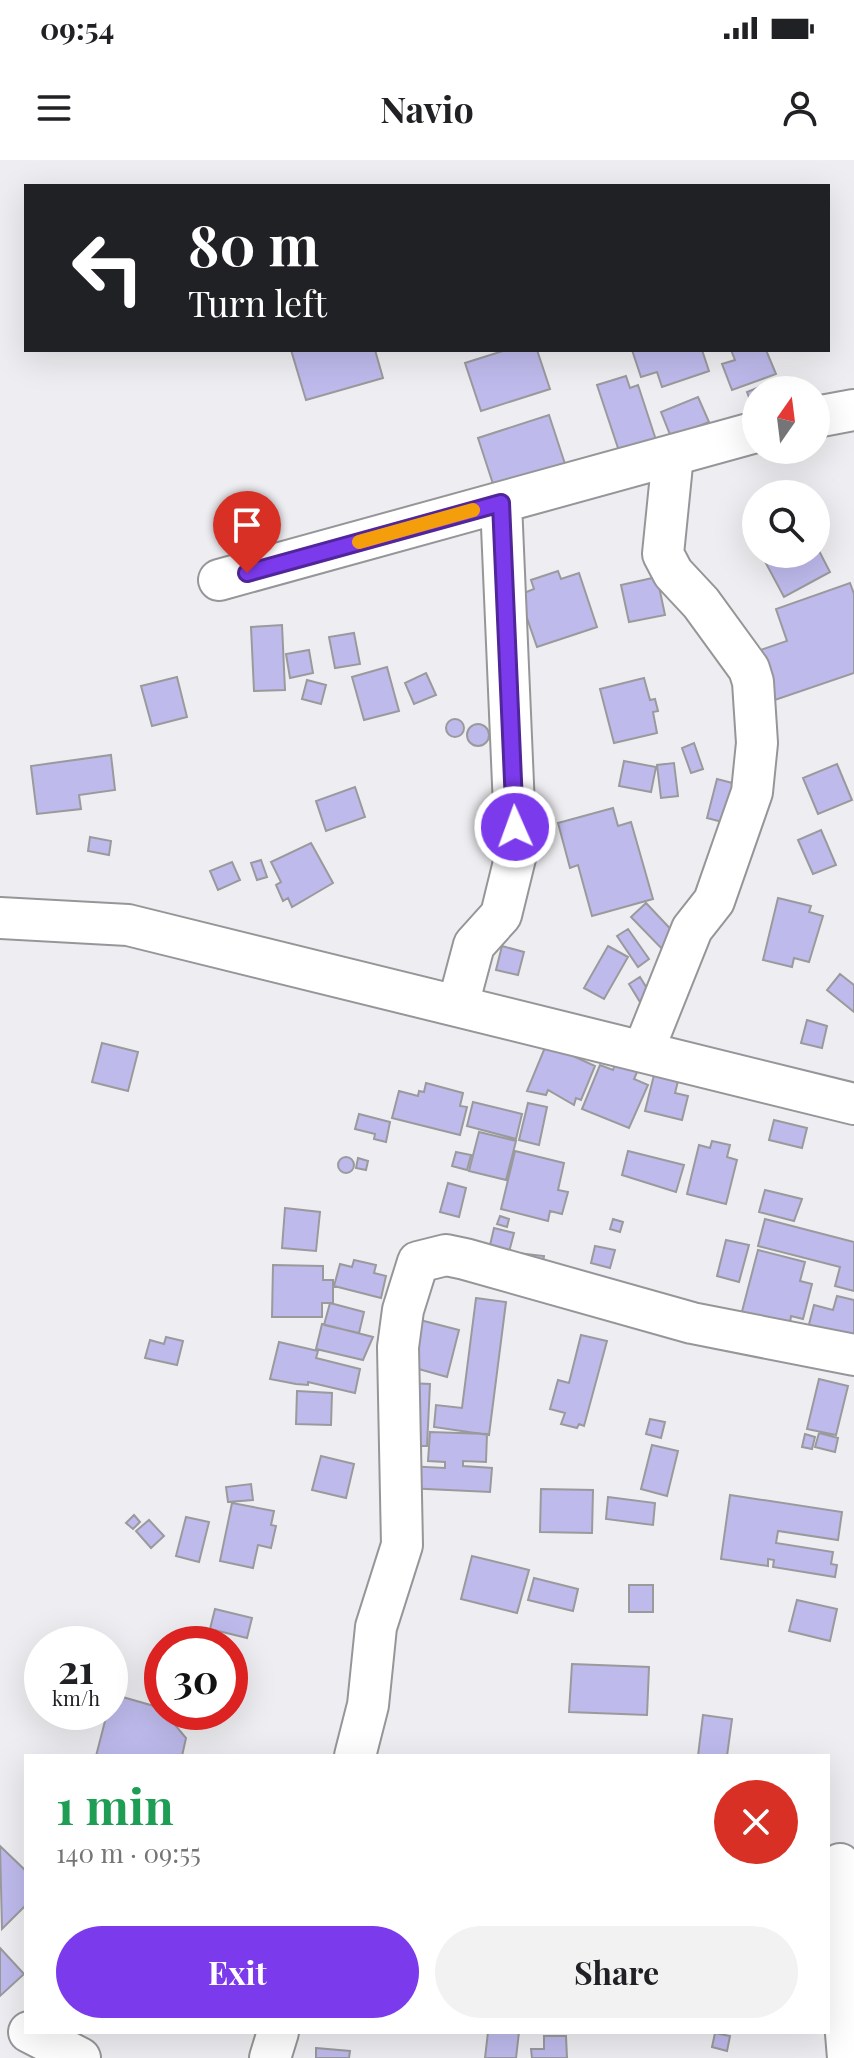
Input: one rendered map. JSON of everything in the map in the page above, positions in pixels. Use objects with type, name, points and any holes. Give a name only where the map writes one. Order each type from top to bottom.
[{"type":"street","points":[[830,414],[854,410]]},
{"type":"street","points":[[219,580],[742,436]]},
{"type":"street","points":[[644,1049],[692,929],[714,901],[752,792],[757,743],[753,682],[749,669],[701,603],[673,573],[663,554],[673,455]]},
{"type":"street","points":[[458,1005],[474,945],[501,915],[516,854],[501,503]]},
{"type":"street","points":[[0,918],[128,925],[644,1049],[854,1104]]},
{"type":"street","points":[[356,1754],[368,1705],[376,1627],[402,1545],[398,1347],[403,1310],[418,1262],[446,1255],[465,1259],[692,1323],[854,1355]]},
{"type":"street","points":[[840,1864],[843,1997],[848,2058]]},
{"type":"street","points":[[0,2011],[24,2028]]},
{"type":"street","points":[[34,2034],[80,2058]]},
{"type":"street","points":[[270,2058],[277,2034]]},
{"type":"building","points":[[292,352],[376,352],[383,378],[306,400]]},
{"type":"building","points":[[500,352],[538,352],[550,389],[481,411],[465,363]]},
{"type":"building","points":[[633,352],[703,352],[709,371],[662,387],[657,372],[641,377]]},
{"type":"building","points":[[732,352],[767,352],[776,374],[742,376],[742,386],[732,390],[722,364],[735,360]]},
{"type":"building","points":[[626,376],[630,388],[638,385],[656,440],[619,451],[597,385]]},
{"type":"building","points":[[698,397],[709,422],[671,437],[661,412]]},
{"type":"building","points":[[549,415],[566,467],[495,490],[478,438]]},
{"type":"building","points":[[768,568],[828,568],[830,572],[784,597]]},
{"type":"building","points":[[558,571],[561,579],[579,573],[597,627],[537,647],[519,595],[534,589],[531,580]]},
{"type":"building","points":[[657,577],[665,615],[629,622],[621,585]]},
{"type":"building","points":[[850,583],[854,594],[854,673],[766,703],[749,654],[787,641],[776,609]]},
{"type":"building","points":[[282,625],[285,690],[254,691],[251,627]]},
{"type":"building","points":[[354,633],[360,664],[335,668],[329,637]]},
{"type":"building","points":[[309,650],[313,673],[290,678],[286,654]]},
{"type":"building","points":[[387,667],[399,711],[364,720],[352,677]]},
{"type":"building","points":[[426,673],[436,695],[414,704],[405,683]]},
{"type":"building","points":[[177,677],[187,717],[152,726],[141,686]]},
{"type":"building","points":[[644,678],[650,700],[655,699],[658,711],[653,712],[657,733],[614,743],[600,689]]},
{"type":"building","points":[[307,680],[326,685],[321,704],[302,699]]},
{"type":"building","points":[[451,719],[459,719],[464,728],[462,735],[451,737],[446,732],[446,724]]},
{"type":"building","points":[[478,724],[486,727],[489,735],[486,743],[478,746],[470,743],[467,735],[470,727]]},
{"type":"building","points":[[694,743],[703,769],[691,773],[682,748]]},
{"type":"building","points":[[111,755],[115,790],[79,795],[81,809],[37,814],[31,766]]},
{"type":"building","points":[[624,761],[656,767],[651,792],[619,786]]},
{"type":"building","points":[[674,763],[678,796],[661,798],[657,765]]},
{"type":"building","points":[[837,764],[852,800],[818,814],[803,778]]},
{"type":"building","points":[[717,779],[744,786],[734,825],[707,818]]},
{"type":"building","points":[[355,787],[365,817],[326,831],[316,801]]},
{"type":"building","points":[[613,808],[618,826],[631,822],[653,899],[592,916],[578,865],[570,868],[558,823]]},
{"type":"building","points":[[821,830],[836,865],[813,874],[798,840]]},
{"type":"building","points":[[90,837],[111,841],[109,855],[88,851]]},
{"type":"building","points":[[311,843],[333,883],[292,907],[288,898],[283,901],[276,885],[281,882],[271,862]]},
{"type":"building","points":[[261,860],[267,877],[257,880],[251,863]]},
{"type":"building","points":[[232,862],[240,880],[218,890],[210,871]]},
{"type":"building","points":[[778,898],[811,906],[809,912],[823,916],[809,962],[794,958],[792,967],[763,960]]},
{"type":"building","points":[[646,903],[679,938],[664,951],[631,917]]},
{"type":"building","points":[[628,929],[649,959],[638,967],[617,936]]},
{"type":"building","points":[[502,946],[524,952],[518,975],[496,970]]},
{"type":"building","points":[[608,946],[628,957],[604,999],[584,988]]},
{"type":"building","points":[[840,974],[854,985],[854,1012],[827,990]]},
{"type":"building","points":[[640,977],[651,995],[640,1002],[629,984]]},
{"type":"building","points":[[807,1020],[827,1026],[822,1048],[801,1043]]},
{"type":"building","points":[[102,1043],[138,1052],[128,1091],[92,1082]]},
{"type":"building","points":[[546,1045],[579,1046],[575,1057],[595,1066],[581,1100],[576,1098],[574,1105],[548,1090],[546,1095],[527,1091]]},
{"type":"building","points":[[616,1061],[638,1070],[634,1079],[648,1085],[629,1128],[582,1109],[600,1065],[613,1070]]},
{"type":"building","points":[[657,1063],[681,1069],[675,1093],[688,1096],[682,1120],[645,1111]]},
{"type":"building","points":[[426,1083],[463,1093],[460,1106],[467,1107],[460,1135],[392,1118],[399,1091],[418,1096],[419,1091],[424,1092]]},
{"type":"building","points":[[473,1102],[522,1114],[516,1139],[467,1126]]},
{"type":"building","points":[[528,1103],[547,1107],[539,1145],[519,1140]]},
{"type":"building","points":[[359,1114],[390,1122],[386,1142],[374,1139],[375,1134],[355,1129]]},
{"type":"building","points":[[774,1120],[807,1128],[802,1148],[769,1140]]},
{"type":"building","points":[[479,1132],[516,1141],[506,1180],[469,1171]]},
{"type":"building","points":[[712,1141],[730,1145],[727,1157],[737,1160],[726,1204],[687,1194],[699,1145],[710,1148]]},
{"type":"building","points":[[515,1151],[564,1163],[558,1190],[568,1192],[562,1214],[550,1211],[548,1221],[501,1209]]},
{"type":"building","points":[[628,1151],[684,1165],[676,1192],[622,1175]]},
{"type":"building","points":[[456,1152],[471,1155],[467,1170],[452,1166]]},
{"type":"building","points":[[346,1157],[352,1159],[352,1171],[346,1173],[340,1171],[338,1165],[340,1159]]},
{"type":"building","points":[[358,1158],[368,1161],[366,1170],[356,1168]]},
{"type":"building","points":[[448,1183],[466,1188],[459,1217],[440,1212]]},
{"type":"building","points":[[765,1190],[802,1199],[794,1221],[759,1212]]},
{"type":"building","points":[[285,1208],[320,1212],[316,1251],[282,1248]]},
{"type":"building","points":[[500,1216],[509,1219],[507,1227],[497,1224]]},
{"type":"building","points":[[613,1219],[623,1222],[620,1232],[610,1229]]},
{"type":"building","points":[[765,1219],[854,1242],[854,1291],[835,1286],[840,1267],[758,1246]]},
{"type":"building","points":[[494,1228],[514,1233],[509,1252],[544,1256],[541,1272],[487,1258]]},
{"type":"building","points":[[726,1240],[749,1245],[739,1282],[717,1276]]},
{"type":"building","points":[[595,1246],[615,1250],[610,1268],[591,1263]]},
{"type":"building","points":[[758,1250],[805,1262],[800,1281],[812,1284],[803,1319],[791,1316],[790,1323],[740,1319]]},
{"type":"building","points":[[354,1260],[376,1265],[374,1273],[386,1276],[381,1298],[334,1286],[340,1264],[352,1267]]},
{"type":"building","points":[[273,1265],[323,1266],[323,1280],[333,1280],[333,1303],[322,1303],[322,1317],[272,1317]]},
{"type":"building","points":[[837,1296],[854,1300],[854,1344],[807,1332],[814,1305],[833,1310]]},
{"type":"building","points":[[476,1298],[506,1302],[489,1435],[434,1427],[436,1405],[462,1408]]},
{"type":"building","points":[[330,1303],[364,1312],[359,1333],[324,1325]]},
{"type":"building","points":[[420,1320],[459,1330],[447,1377],[408,1366]]},
{"type":"building","points":[[322,1324],[373,1337],[363,1360],[316,1349]]},
{"type":"building","points":[[581,1335],[607,1341],[584,1426],[579,1424],[577,1428],[561,1424],[565,1413],[550,1409],[558,1380],[569,1383]]},
{"type":"building","points":[[166,1337],[183,1341],[177,1365],[145,1358],[150,1340],[164,1344]]},
{"type":"building","points":[[279,1342],[318,1351],[316,1358],[360,1369],[355,1393],[308,1382],[308,1385],[270,1379]]},
{"type":"building","points":[[819,1379],[848,1386],[836,1435],[807,1429]]},
{"type":"building","points":[[407,1383],[430,1384],[427,1446],[415,1446]]},
{"type":"building","points":[[297,1391],[332,1393],[331,1425],[296,1424]]},
{"type":"building","points":[[650,1419],[665,1422],[661,1438],[646,1434]]},
{"type":"building","points":[[430,1432],[487,1434],[486,1462],[463,1461],[463,1466],[492,1468],[490,1492],[406,1488],[407,1466],[445,1468],[445,1462],[428,1461]]},
{"type":"building","points":[[819,1433],[838,1438],[835,1452],[815,1447]]},
{"type":"building","points":[[805,1434],[815,1437],[812,1449],[802,1447]]},
{"type":"building","points":[[652,1445],[678,1451],[667,1496],[641,1489]]},
{"type":"building","points":[[321,1456],[354,1464],[346,1498],[312,1490]]},
{"type":"building","points":[[251,1484],[253,1500],[228,1502],[226,1487]]},
{"type":"building","points":[[541,1489],[593,1490],[592,1533],[540,1532]]},
{"type":"building","points":[[730,1495],[842,1512],[838,1540],[778,1531],[776,1543],[833,1552],[831,1564],[837,1565],[835,1577],[773,1567],[774,1560],[768,1559],[768,1566],[721,1559]]},
{"type":"building","points":[[608,1497],[655,1503],[653,1525],[606,1519]]},
{"type":"building","points":[[232,1503],[274,1511],[271,1525],[276,1526],[271,1548],[258,1545],[253,1568],[220,1561]]},
{"type":"building","points":[[134,1515],[140,1522],[133,1529],[126,1523]]},
{"type":"building","points":[[186,1517],[209,1522],[199,1562],[176,1556]]},
{"type":"building","points":[[149,1520],[164,1536],[151,1548],[136,1531]]},
{"type":"building","points":[[472,1556],[529,1570],[517,1613],[461,1599]]},
{"type":"building","points":[[534,1578],[578,1589],[573,1611],[528,1600]]},
{"type":"building","points":[[629,1585],[653,1585],[653,1612],[629,1612]]},
{"type":"building","points":[[797,1600],[837,1609],[830,1641],[789,1631]]},
{"type":"building","points":[[215,1609],[252,1618],[248,1634],[248,1626],[211,1626]]},
{"type":"building","points":[[572,1664],[649,1667],[647,1715],[569,1712]]},
{"type":"building","points":[[128,1699],[144,1703],[144,1730],[179,1730],[186,1738],[182,1754],[97,1754],[103,1730],[128,1730]]},
{"type":"building","points":[[703,1715],[732,1719],[727,1754],[698,1754]]},
{"type":"building","points":[[0,1846],[24,1869],[24,1907],[2,1929]]},
{"type":"building","points":[[0,1948],[24,1974],[0,1996]]},
{"type":"building","points":[[488,2034],[519,2034],[516,2058],[485,2058]]},
{"type":"building","points":[[715,2034],[730,2036],[727,2051],[712,2047]]},
{"type":"building","points":[[544,2036],[566,2036],[567,2058],[532,2058],[531,2049],[544,2049]]},
{"type":"building","points":[[316,2048],[350,2051],[349,2058],[316,2058]]},
{"type":"slow traffic","points":[[359,542],[473,510]]},
{"type":"route","points":[[247,573],[501,503],[515,827]]}]
